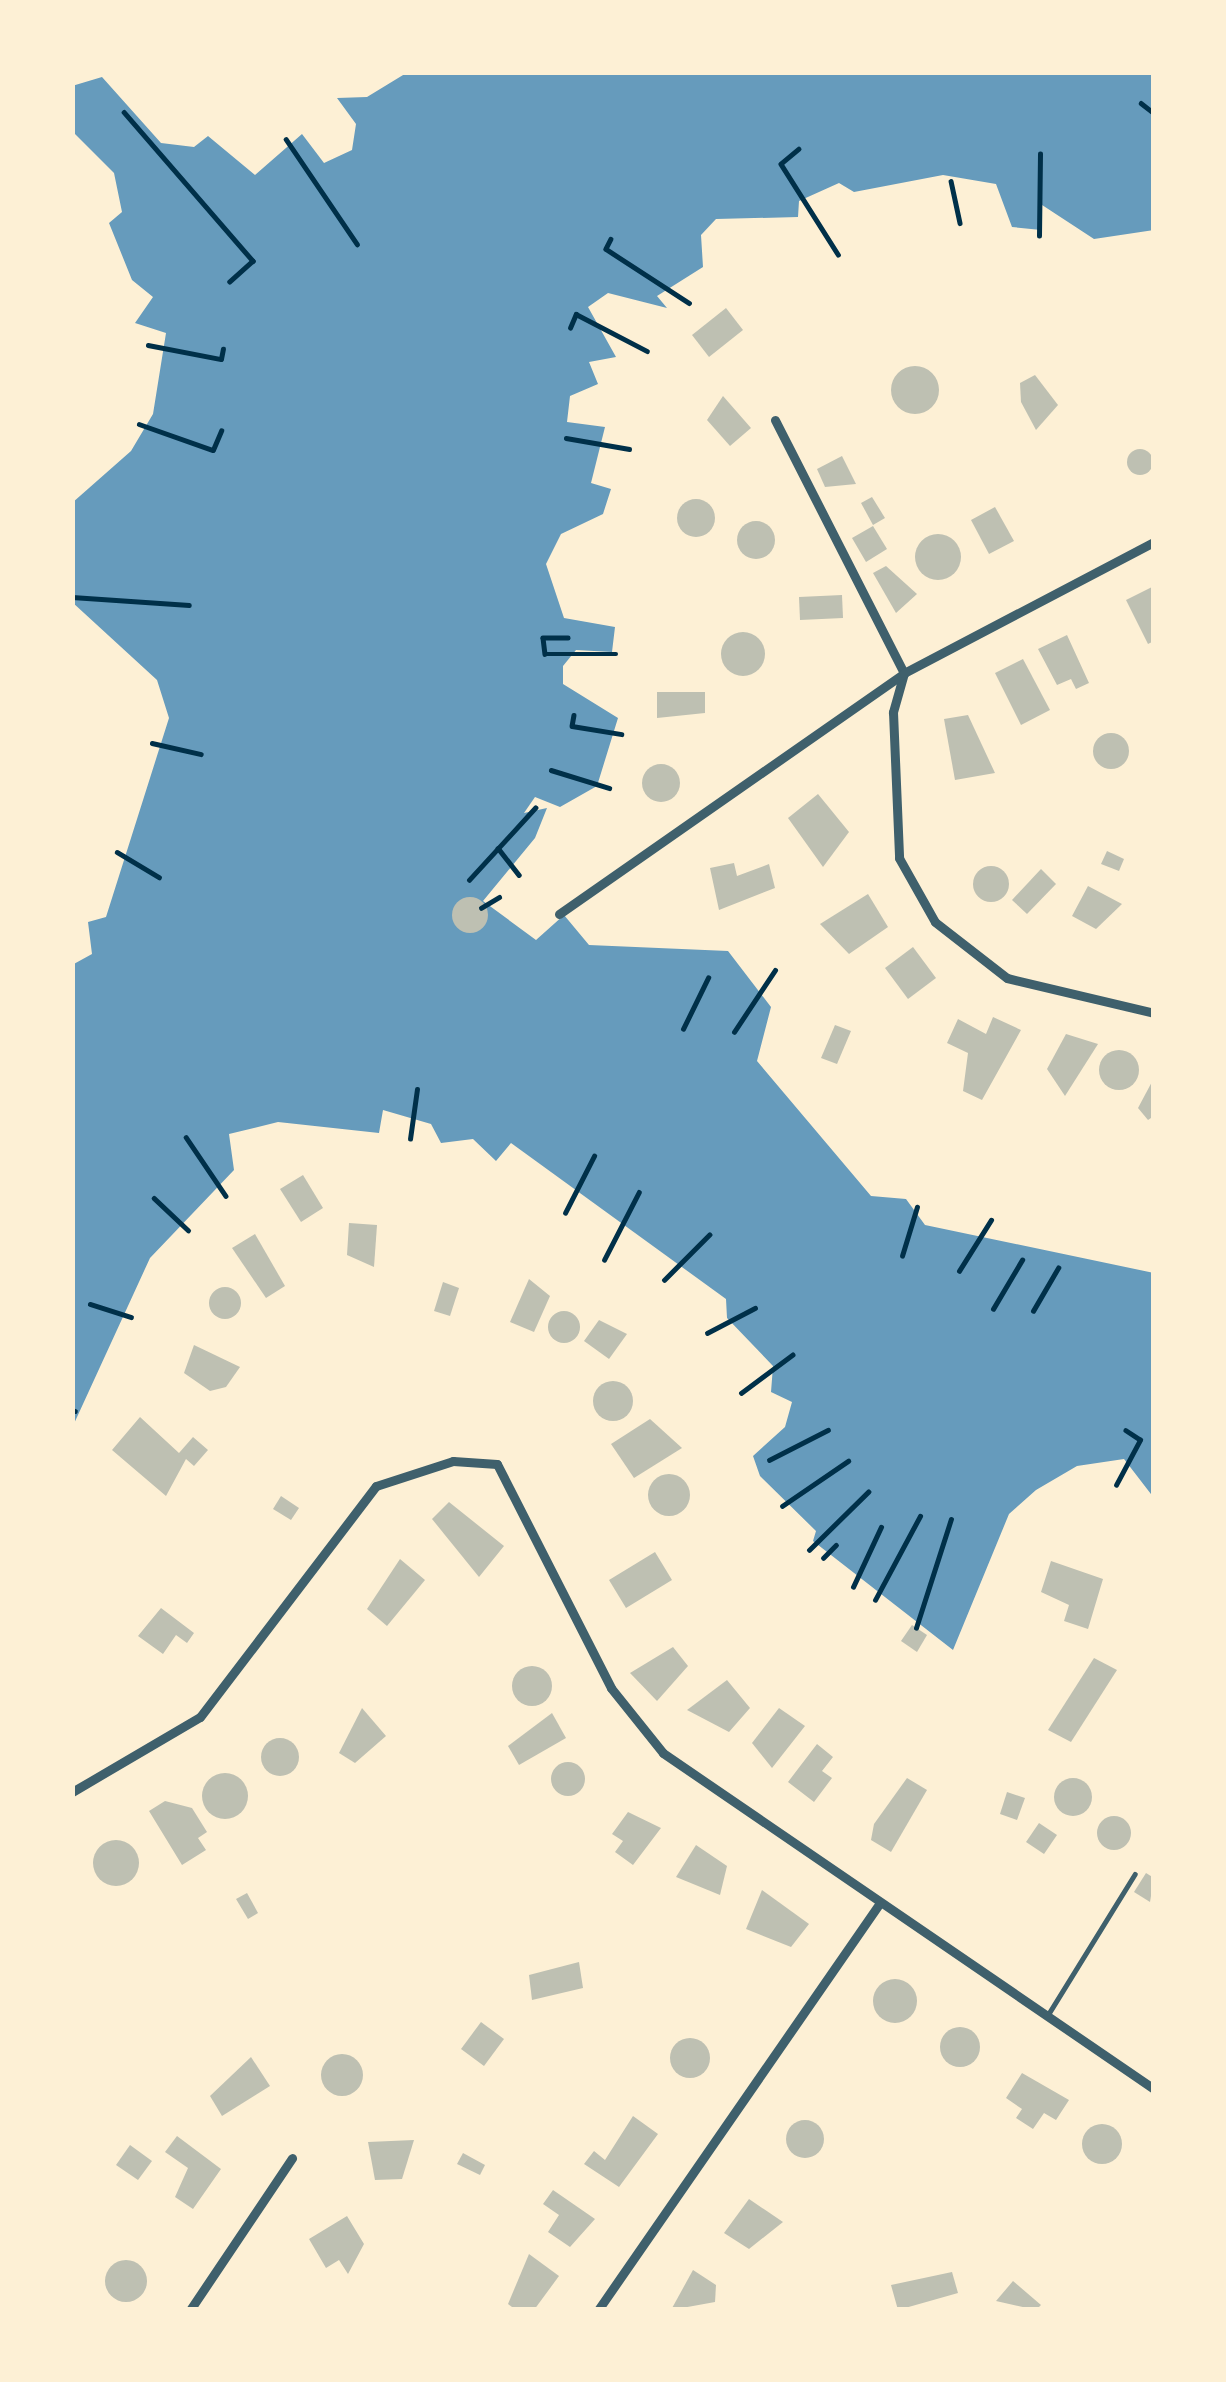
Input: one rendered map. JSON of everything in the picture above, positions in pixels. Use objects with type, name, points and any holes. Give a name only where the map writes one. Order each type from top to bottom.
[{"type":"street","points":[[775,420],[904,673],[893,712],[898,858],[935,922],[1006,978],[1154,1013]]},
{"type":"street","points":[[559,914],[904,673],[1154,542]]},
{"type":"street","points":[[72,1792],[200,1717],[376,1486],[453,1461],[497,1464],[610,1688],[663,1753],[878,1906],[1154,2090]]},
{"type":"street","points":[[598,2310],[878,1906]]},
{"type":"street","points":[[190,2310],[292,2158]]},
{"type":"lane","points":[[1046,2018],[1135,1874]]},
{"type":"path","points":[[1142,103],[1154,113]]},
{"type":"path","points":[[124,112],[253,261],[230,282]]},
{"type":"path","points":[[286,139],[357,244]]},
{"type":"path","points":[[799,149],[781,164],[838,254]]},
{"type":"path","points":[[1039,236],[1040,154]]},
{"type":"path","points":[[951,181],[960,223]]},
{"type":"path","points":[[611,239],[606,249],[689,303]]},
{"type":"path","points":[[570,328],[576,314],[646,351]]},
{"type":"path","points":[[148,345],[221,358],[223,349]]},
{"type":"path","points":[[139,424],[213,450],[221,431]]},
{"type":"path","points":[[566,438],[629,449]]},
{"type":"path","points":[[72,597],[189,605]]},
{"type":"path","points":[[568,638],[543,638],[545,654],[616,654]]},
{"type":"path","points":[[574,715],[572,726],[621,734]]},
{"type":"path","points":[[152,743],[201,754]]},
{"type":"path","points":[[551,770],[609,788]]},
{"type":"path","points":[[469,880],[535,808]]},
{"type":"path","points":[[498,848],[519,875]]},
{"type":"path","points":[[117,852],[159,878]]},
{"type":"path","points":[[481,908],[500,897]]},
{"type":"path","points":[[734,1032],[775,970]]},
{"type":"path","points":[[682,1029],[708,978]]},
{"type":"path","points":[[410,1139],[417,1089]]},
{"type":"path","points":[[186,1138],[226,1196]]},
{"type":"path","points":[[565,1213],[594,1156]]},
{"type":"path","points":[[604,1260],[639,1192]]},
{"type":"path","points":[[154,1198],[188,1230]]},
{"type":"path","points":[[902,1256],[917,1207]]},
{"type":"path","points":[[959,1271],[992,1220]]},
{"type":"path","points":[[664,1280],[709,1235]]},
{"type":"path","points":[[993,1309],[1022,1260]]},
{"type":"path","points":[[1033,1311],[1058,1268]]},
{"type":"path","points":[[90,1304],[131,1317]]},
{"type":"path","points":[[707,1333],[754,1308]]},
{"type":"path","points":[[741,1393],[793,1355]]},
{"type":"path","points":[[769,1460],[828,1430]]},
{"type":"path","points":[[1116,1486],[1139,1440],[1126,1431]]},
{"type":"path","points":[[782,1506],[848,1461]]},
{"type":"path","points":[[809,1550],[868,1492]]},
{"type":"path","points":[[875,1600],[920,1516]]},
{"type":"path","points":[[916,1628],[951,1519]]},
{"type":"path","points":[[853,1587],[880,1528]]},
{"type":"path","points":[[823,1558],[836,1545]]},
{"type":"water","points":[[408,72],[1154,72],[1154,230],[1094,239],[1039,203],[1041,230],[1012,227],[996,184],[943,175],[854,192],[839,183],[799,201],[798,217],[716,219],[701,235],[703,267],[657,296],[667,308],[608,293],[588,307],[616,357],[589,362],[598,384],[570,396],[567,422],[605,427],[591,483],[611,489],[603,514],[561,534],[546,564],[564,618],[615,627],[612,652],[576,650],[563,666],[563,684],[618,718],[597,786],[560,807],[535,797],[524,813],[547,808],[535,838],[483,901],[536,940],[564,915],[589,945],[728,951],[771,1007],[757,1061],[871,1196],[906,1199],[925,1225],[1154,1273],[1154,1498],[1124,1459],[1077,1466],[1036,1490],[1009,1514],[953,1650],[813,1541],[816,1531],[760,1476],[753,1456],[785,1427],[792,1402],[771,1392],[773,1366],[727,1318],[726,1299],[511,1143],[496,1161],[473,1139],[441,1143],[431,1124],[383,1110],[379,1133],[278,1122],[229,1134],[234,1170],[150,1258],[72,1428],[72,965],[92,954],[88,922],[106,917],[169,718],[157,680],[72,602],[72,503],[131,451],[153,414],[166,333],[135,323],[153,297],[132,280],[109,223],[122,212],[114,173],[72,131],[72,86],[102,77],[161,143],[194,147],[208,136],[255,175],[302,134],[324,163],[352,150],[356,124],[337,98],[367,97]]},
{"type":"building","points":[[726,308],[743,330],[709,357],[692,335]]},
{"type":"building","points":[[915,366],[932,373],[939,390],[932,407],[915,414],[898,407],[891,390],[898,373]]},
{"type":"building","points":[[1035,375],[1058,405],[1036,430],[1021,402],[1020,383]]},
{"type":"building","points":[[723,396],[751,428],[730,446],[707,420]]},
{"type":"building","points":[[1140,449],[1153,462],[1140,475],[1127,462]]},
{"type":"building","points":[[842,456],[856,484],[825,487],[817,469]]},
{"type":"building","points":[[872,497],[885,518],[873,525],[861,503]]},
{"type":"building","points":[[696,499],[709,505],[715,518],[709,531],[696,537],[683,531],[677,518],[683,505]]},
{"type":"building","points":[[995,507],[1014,541],[989,554],[971,520]]},
{"type":"building","points":[[756,521],[770,526],[775,540],[770,554],[756,559],[742,554],[737,540],[742,526]]},
{"type":"building","points":[[873,526],[887,549],[866,562],[852,538]]},
{"type":"building","points":[[938,534],[954,541],[961,557],[954,573],[938,580],[922,573],[915,557],[922,541]]},
{"type":"building","points":[[886,566],[917,594],[896,613],[873,573]]},
{"type":"building","points":[[1154,586],[1154,641],[1148,644],[1126,600]]},
{"type":"building","points":[[842,595],[843,618],[800,620],[799,597]]},
{"type":"building","points":[[743,632],[759,638],[765,654],[759,670],[743,676],[727,670],[721,654],[727,638]]},
{"type":"building","points":[[1067,635],[1089,683],[1076,689],[1071,679],[1057,685],[1038,649]]},
{"type":"building","points":[[1023,659],[1050,710],[1021,725],[995,673]]},
{"type":"building","points":[[657,692],[705,692],[705,713],[657,718]]},
{"type":"building","points":[[968,715],[995,773],[955,780],[944,719]]},
{"type":"building","points":[[1111,733],[1124,738],[1129,751],[1124,764],[1111,769],[1098,764],[1093,751],[1098,738]]},
{"type":"building","points":[[661,764],[674,770],[680,783],[674,796],[661,802],[648,796],[642,783],[648,770]]},
{"type":"building","points":[[818,794],[849,832],[823,867],[788,818]]},
{"type":"building","points":[[1107,851],[1124,859],[1119,871],[1101,864]]},
{"type":"building","points":[[734,863],[737,876],[769,864],[775,888],[719,910],[710,868]]},
{"type":"building","points":[[991,866],[1004,871],[1009,884],[1004,897],[991,902],[978,897],[973,884],[978,871]]},
{"type":"building","points":[[1041,869],[1056,884],[1027,914],[1012,900]]},
{"type":"building","points":[[1088,886],[1122,904],[1096,929],[1072,916]]},
{"type":"building","points":[[868,894],[888,927],[849,954],[820,924]]},
{"type":"building","points":[[470,897],[483,902],[488,915],[483,928],[470,933],[457,928],[452,915],[457,902]]},
{"type":"building","points":[[913,947],[936,978],[908,999],[885,968]]},
{"type":"building","points":[[993,1017],[1021,1030],[982,1100],[963,1091],[968,1053],[947,1043],[958,1019],[986,1034]]},
{"type":"building","points":[[835,1025],[851,1031],[837,1064],[821,1058]]},
{"type":"building","points":[[1066,1034],[1098,1044],[1065,1096],[1047,1069]]},
{"type":"building","points":[[1119,1050],[1133,1056],[1139,1070],[1133,1084],[1119,1090],[1105,1084],[1099,1070],[1105,1056]]},
{"type":"building","points":[[1154,1078],[1154,1116],[1148,1120],[1138,1108]]},
{"type":"building","points":[[303,1175],[323,1208],[301,1222],[280,1189]]},
{"type":"building","points":[[349,1223],[377,1225],[374,1267],[347,1255]]},
{"type":"building","points":[[255,1234],[285,1286],[266,1298],[232,1248]]},
{"type":"building","points":[[529,1279],[550,1296],[534,1332],[510,1322]]},
{"type":"building","points":[[443,1282],[459,1288],[450,1316],[434,1311]]},
{"type":"building","points":[[225,1287],[236,1292],[241,1303],[236,1314],[225,1319],[214,1314],[209,1303],[214,1292]]},
{"type":"building","points":[[564,1311],[576,1315],[580,1327],[576,1339],[564,1343],[552,1339],[548,1327],[552,1315]]},
{"type":"building","points":[[599,1320],[627,1334],[609,1359],[584,1341]]},
{"type":"building","points":[[194,1345],[240,1367],[226,1387],[210,1391],[184,1373]]},
{"type":"building","points":[[613,1381],[627,1387],[633,1401],[627,1415],[613,1421],[599,1415],[593,1401],[599,1387]]},
{"type":"building","points":[[140,1417],[179,1453],[193,1437],[208,1450],[194,1466],[186,1459],[166,1496],[112,1450]]},
{"type":"building","points":[[650,1419],[682,1448],[634,1478],[611,1444]]},
{"type":"building","points":[[669,1474],[684,1480],[690,1495],[684,1510],[669,1516],[654,1510],[648,1495],[654,1480]]},
{"type":"building","points":[[281,1496],[299,1508],[291,1520],[273,1509]]},
{"type":"building","points":[[449,1502],[504,1546],[479,1577],[432,1519]]},
{"type":"building","points":[[655,1552],[672,1580],[626,1608],[609,1580]]},
{"type":"building","points":[[400,1559],[425,1580],[387,1626],[367,1609]]},
{"type":"building","points":[[1051,1561],[1103,1579],[1088,1629],[1064,1621],[1069,1605],[1041,1592]]},
{"type":"building","points":[[161,1608],[194,1633],[187,1643],[176,1635],[163,1654],[138,1636]]},
{"type":"building","points":[[912,1625],[927,1635],[917,1652],[901,1641]]},
{"type":"building","points":[[673,1647],[688,1666],[657,1701],[630,1673]]},
{"type":"building","points":[[1094,1658],[1117,1670],[1071,1742],[1048,1730]]},
{"type":"building","points":[[532,1666],[546,1672],[552,1686],[546,1700],[532,1706],[518,1700],[512,1686],[518,1672]]},
{"type":"building","points":[[727,1680],[750,1708],[729,1732],[687,1710]]},
{"type":"building","points":[[362,1708],[386,1736],[355,1763],[339,1753]]},
{"type":"building","points":[[779,1708],[805,1726],[772,1768],[752,1743]]},
{"type":"building","points":[[552,1713],[566,1738],[519,1765],[508,1746]]},
{"type":"building","points":[[280,1738],[293,1744],[299,1757],[293,1770],[280,1776],[267,1770],[261,1757],[267,1744]]},
{"type":"building","points":[[817,1744],[833,1757],[822,1771],[832,1778],[814,1802],[788,1782]]},
{"type":"building","points":[[568,1762],[580,1767],[585,1779],[580,1791],[568,1796],[556,1791],[551,1779],[556,1767]]},
{"type":"building","points":[[225,1773],[241,1780],[248,1796],[241,1812],[225,1819],[209,1812],[202,1796],[209,1780]]},
{"type":"building","points":[[907,1778],[927,1790],[891,1852],[871,1840],[874,1824]]},
{"type":"building","points":[[1073,1778],[1086,1784],[1092,1797],[1086,1810],[1073,1816],[1060,1810],[1054,1797],[1060,1784]]},
{"type":"building","points":[[1007,1792],[1025,1798],[1017,1820],[1000,1814]]},
{"type":"building","points":[[165,1801],[192,1808],[207,1832],[198,1838],[206,1850],[182,1865],[149,1811]]},
{"type":"building","points":[[628,1812],[661,1828],[633,1865],[615,1852],[623,1841],[612,1834]]},
{"type":"building","points":[[1114,1816],[1126,1821],[1131,1833],[1126,1845],[1114,1850],[1102,1845],[1097,1833],[1102,1821]]},
{"type":"building","points":[[1039,1823],[1057,1835],[1044,1854],[1026,1842]]},
{"type":"building","points":[[116,1840],[132,1847],[139,1863],[132,1879],[116,1886],[100,1879],[93,1863],[100,1847]]},
{"type":"building","points":[[696,1845],[727,1866],[720,1895],[676,1877]]},
{"type":"building","points":[[1146,1873],[1154,1878],[1150,1902],[1134,1892]]},
{"type":"building","points":[[762,1890],[809,1924],[791,1947],[746,1929]]},
{"type":"building","points":[[247,1893],[258,1913],[248,1919],[236,1899]]},
{"type":"building","points":[[579,1962],[583,1988],[532,2000],[529,1975]]},
{"type":"building","points":[[895,1979],[910,1986],[917,2001],[910,2016],[895,2023],[880,2016],[873,2001],[880,1986]]},
{"type":"building","points":[[481,2022],[504,2039],[484,2066],[461,2049]]},
{"type":"building","points":[[960,2027],[974,2033],[980,2047],[974,2061],[960,2067],[946,2061],[940,2047],[946,2033]]},
{"type":"building","points":[[690,2038],[704,2044],[710,2058],[704,2072],[690,2078],[676,2072],[670,2058],[676,2044]]},
{"type":"building","points":[[342,2054],[357,2060],[363,2075],[357,2090],[342,2096],[327,2090],[321,2075],[327,2060]]},
{"type":"building","points":[[251,2057],[270,2086],[222,2116],[210,2096]]},
{"type":"building","points":[[1022,2073],[1069,2100],[1056,2120],[1044,2113],[1033,2129],[1016,2118],[1022,2109],[1006,2098]]},
{"type":"building","points":[[633,2116],[658,2134],[619,2187],[584,2164],[594,2151],[605,2160]]},
{"type":"building","points":[[805,2120],[819,2125],[824,2139],[819,2153],[805,2158],[791,2153],[786,2139],[791,2125]]},
{"type":"building","points":[[1102,2124],[1116,2130],[1122,2144],[1116,2158],[1102,2164],[1088,2158],[1082,2144],[1088,2130]]},
{"type":"building","points":[[177,2136],[221,2169],[193,2209],[175,2197],[188,2168],[165,2152]]},
{"type":"building","points":[[414,2140],[402,2179],[375,2180],[368,2142]]},
{"type":"building","points":[[130,2145],[152,2161],[138,2180],[116,2165]]},
{"type":"building","points":[[463,2153],[485,2165],[480,2175],[457,2164]]},
{"type":"building","points":[[553,2190],[595,2219],[570,2247],[548,2232],[559,2215],[543,2204]]},
{"type":"building","points":[[749,2199],[783,2222],[749,2249],[724,2233]]},
{"type":"building","points":[[347,2216],[364,2244],[348,2274],[339,2260],[326,2268],[309,2239]]},
{"type":"building","points":[[529,2254],[559,2276],[534,2310],[516,2310],[508,2304]]},
{"type":"building","points":[[126,2260],[141,2266],[147,2281],[141,2296],[126,2302],[111,2296],[105,2281],[111,2266]]},
{"type":"building","points":[[693,2270],[716,2285],[715,2302],[671,2310]]},
{"type":"building","points":[[952,2272],[958,2293],[898,2310],[891,2285]]},
{"type":"building","points":[[1013,2281],[1041,2305],[1036,2310],[996,2301]]}]
